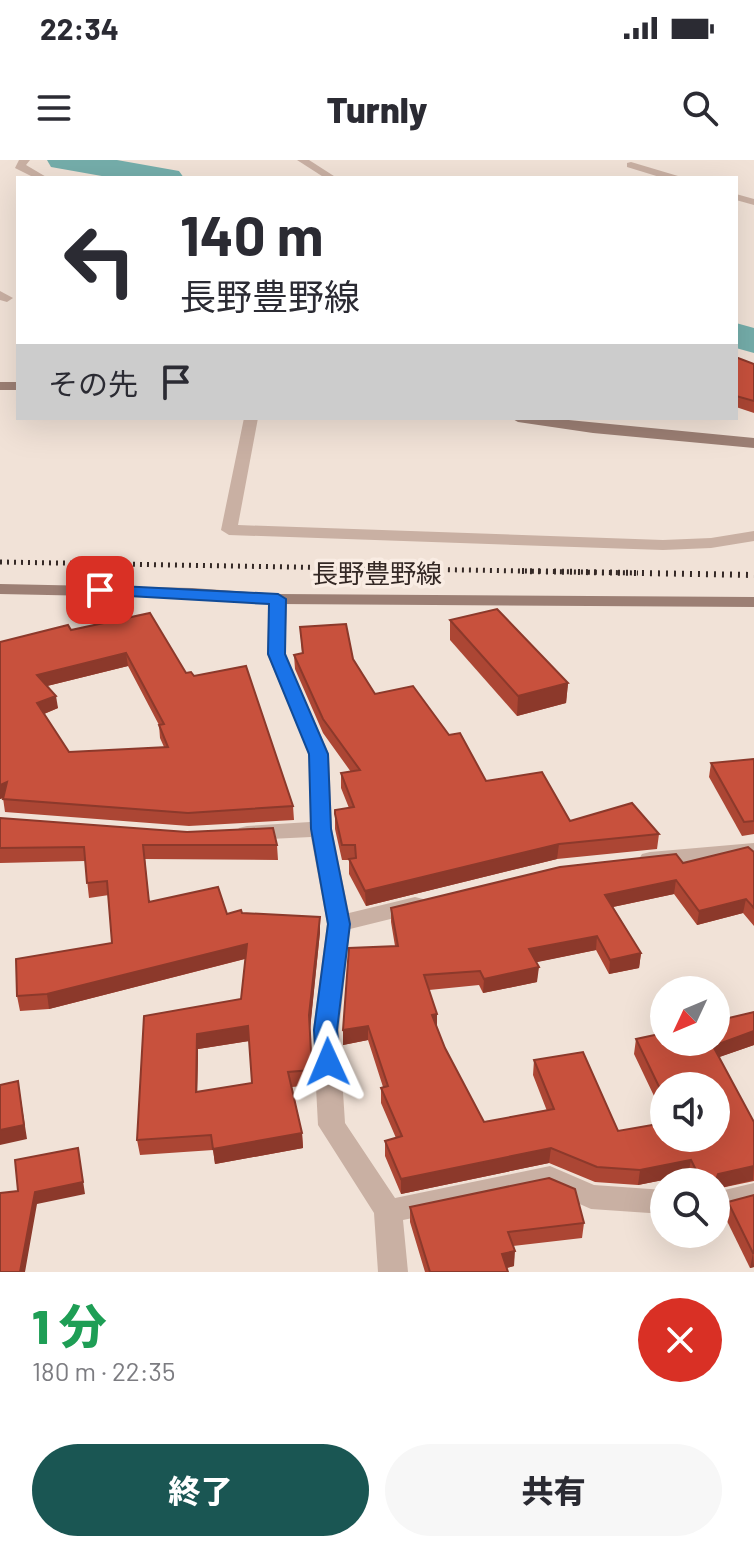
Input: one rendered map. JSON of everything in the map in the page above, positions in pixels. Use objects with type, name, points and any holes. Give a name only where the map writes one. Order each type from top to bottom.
[{"type":"main road","points":[[532,420],[593,429],[754,443]]},
{"type":"main road","name":"長野豊野線","points":[[0,589],[192,593],[278,599],[754,602]]},
{"type":"street","points":[[302,160],[329,176]]},
{"type":"street","points":[[23,161],[19,166],[39,176]]},
{"type":"street","points":[[631,166],[667,176]]},
{"type":"street","points":[[251,420],[229,530],[663,545],[711,543],[754,536]]},
{"type":"street","points":[[278,599],[276,654],[319,754],[321,829],[339,924],[326,1030],[332,1125],[388,1211],[393,1272]]},
{"type":"street","points":[[218,834],[321,829]]},
{"type":"street","points":[[631,861],[754,850]]},
{"type":"street","points":[[339,924],[441,899]]},
{"type":"street","points":[[388,1211],[550,1178],[591,1197],[650,1201]]},
{"type":"street","points":[[730,1201],[754,1195]]},
{"type":"building","points":[[738,358],[754,364],[754,401],[738,397]]},
{"type":"building","points":[[497,609],[568,683],[518,696],[450,620]]},
{"type":"building","points":[[150,613],[186,673],[191,672],[194,676],[246,666],[293,806],[188,813],[3,799],[7,782],[0,785],[0,642],[68,625],[71,630]],"holes":[[[126,653],[164,724],[159,725],[168,747],[69,752],[37,703],[56,696],[37,675]]]},
{"type":"building","points":[[346,624],[353,659],[375,694],[413,686],[449,735],[460,733],[486,781],[542,772],[570,821],[632,803],[659,834],[559,844],[365,891],[349,859],[356,858],[355,845],[342,845],[335,814],[335,810],[354,807],[341,773],[360,770],[323,719],[294,655],[303,653],[300,627]]},
{"type":"building","points":[[754,759],[754,821],[744,822],[711,763]]},
{"type":"building","points":[[0,818],[187,832],[273,828],[277,845],[143,845],[149,902],[218,887],[227,914],[241,910],[242,913],[320,917],[309,1015],[312,1070],[288,1072],[302,1133],[213,1149],[211,1135],[137,1140],[144,1016],[241,999],[247,944],[47,994],[17,996],[16,959],[112,943],[107,881],[87,883],[84,847],[0,848]],"holes":[[[248,1026],[252,1083],[196,1092],[197,1034]]]},
{"type":"building","points":[[748,847],[754,852],[754,908],[746,899],[699,911],[676,880],[605,895],[641,953],[610,960],[597,936],[529,949],[539,967],[484,979],[480,971],[424,975],[437,1014],[432,1015],[445,1048],[484,1122],[554,1109],[534,1060],[583,1052],[618,1131],[650,1125],[650,1152],[730,1152],[730,1078],[754,1122],[754,1166],[730,1171],[730,1168],[695,1168],[691,1160],[640,1170],[597,1167],[551,1148],[401,1179],[385,1141],[402,1136],[381,1088],[388,1086],[368,1026],[343,1030],[349,948],[398,946],[391,908],[560,867],[676,854],[683,863]]},
{"type":"building","points":[[754,1012],[754,1031],[730,1040],[730,1018]]},
{"type":"building","points":[[650,1036],[650,1056],[718,1056],[727,1072],[652,1072],[636,1039]]},
{"type":"building","points":[[18,1081],[24,1125],[0,1130],[0,1085]]},
{"type":"building","points":[[78,1148],[83,1182],[35,1192],[20,1272],[0,1272],[0,1193],[18,1191],[15,1160]]},
{"type":"building","points":[[549,1178],[575,1189],[584,1223],[508,1232],[515,1251],[502,1254],[508,1272],[430,1272],[410,1207]]},
{"type":"building","points":[[754,1195],[754,1253],[730,1206],[730,1201]]},
{"type":"waterway","points":[[62,160],[156,176]]},
{"type":"waterway","points":[[738,336],[754,341]]},
{"type":"railway","points":[[0,562],[754,575]]},
{"type":"route","points":[[100,590],[278,599],[276,654],[319,754],[321,829],[339,924],[326,1030],[328,1062]]}]
